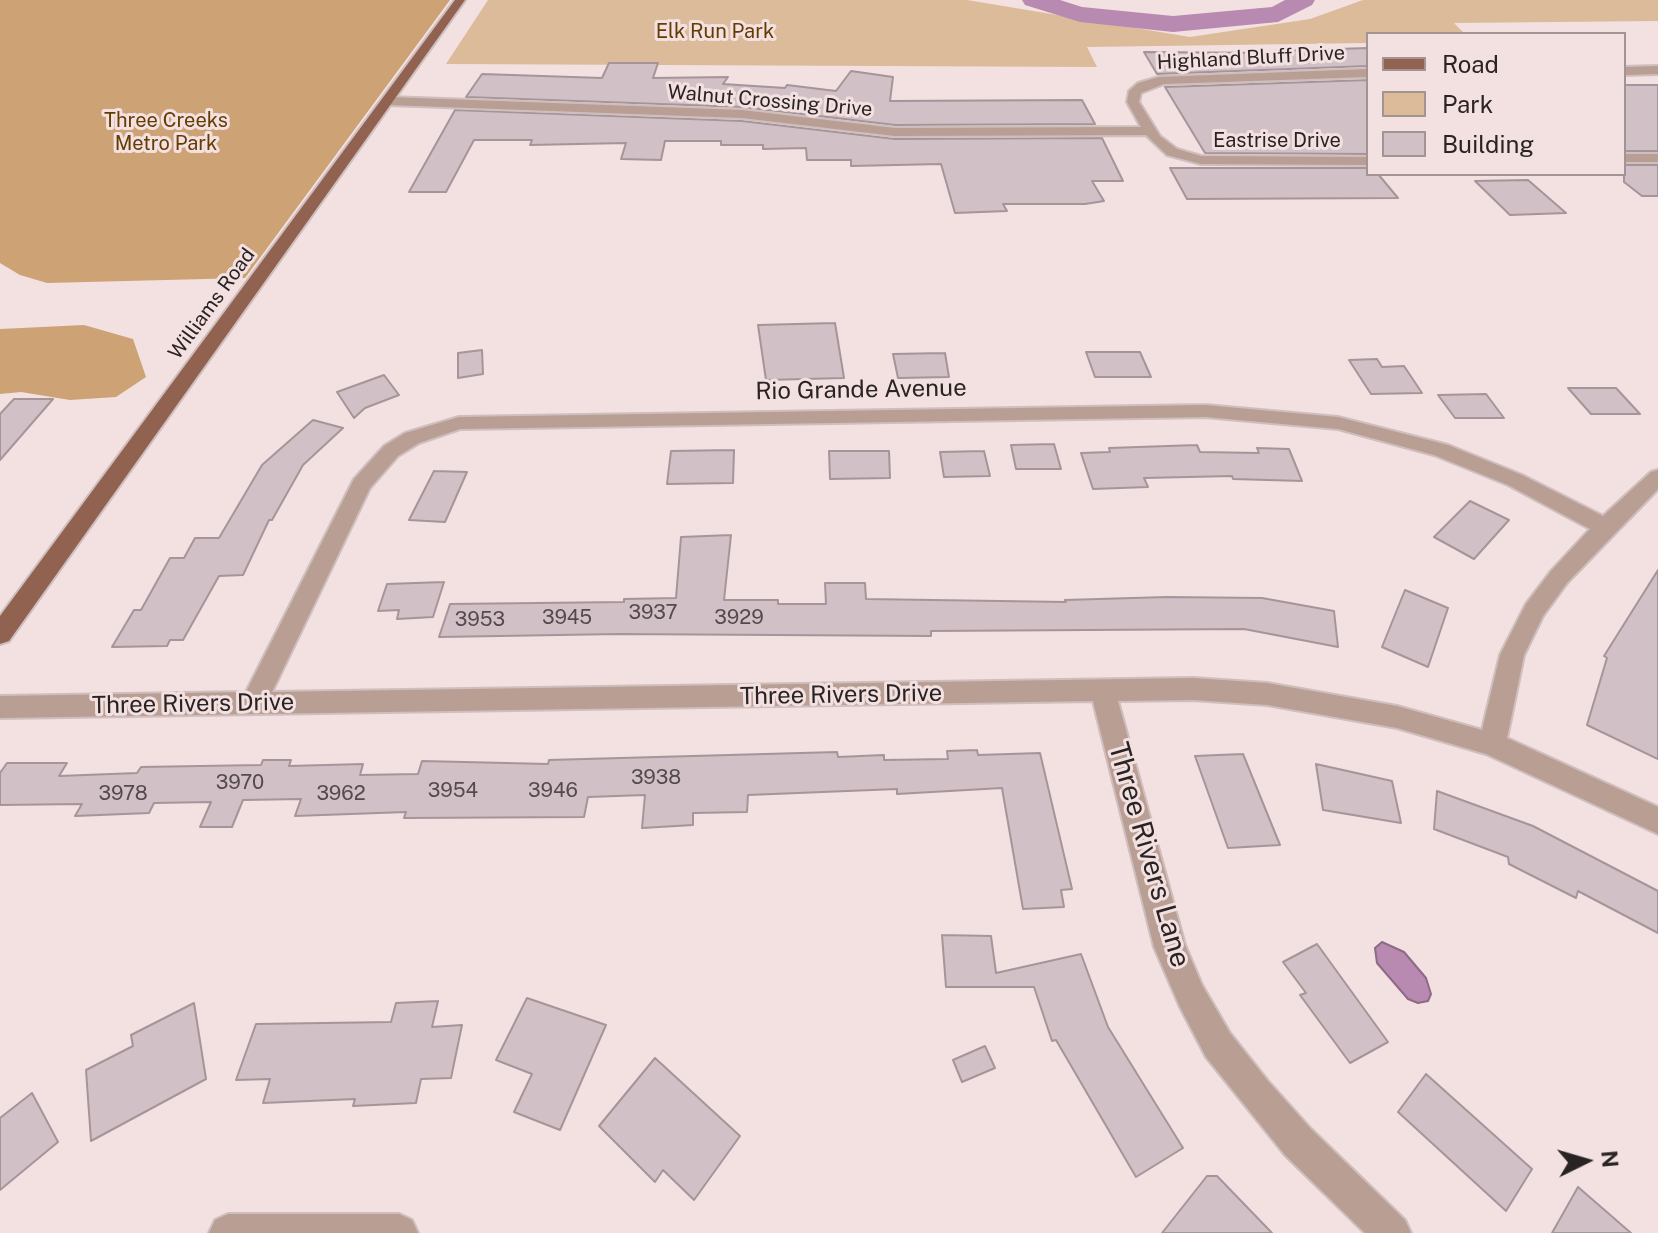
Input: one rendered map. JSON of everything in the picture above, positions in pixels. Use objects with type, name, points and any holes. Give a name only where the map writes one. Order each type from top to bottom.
[{"type":"main road","name":"Williams Road","points":[[0,634],[460,0]]},
{"type":"street","points":[[1626,71],[1658,70]]},
{"type":"street","name":"Highland Bluff Drive","points":[[1148,131],[1133,96],[1135,91],[1151,82],[1366,73]]},
{"type":"street","name":"Walnut Crossing Drive","points":[[389,101],[704,112],[895,132],[1148,131]]},
{"type":"street","name":"Eastrise Drive","points":[[1148,131],[1172,152],[1201,160],[1233,163],[1366,161]]},
{"type":"street","points":[[1626,158],[1658,158]]},
{"type":"street","name":"Rio Grande Avenue","points":[[254,703],[361,484],[391,451],[412,438],[459,423],[1205,411],[1275,415],[1352,426],[1441,450],[1515,480],[1605,527]]},
{"type":"street","points":[[1492,744],[1512,655],[1528,622],[1559,577],[1605,527],[1658,477]]},
{"type":"street","name":"Three Rivers Drive","points":[[0,707],[1193,689],[1267,694],[1397,717],[1492,744],[1658,821]]},
{"type":"street","name":"Three Rivers Lane","points":[[1103,691],[1170,947],[1191,996],[1218,1045],[1256,1093],[1298,1142],[1392,1233]]},
{"type":"street","points":[[228,1233],[399,1233]]},
{"type":"green space","name":"Three Creeks Metro Park","points":[[0,0],[450,0],[245,278],[47,283],[20,275],[0,263]]},
{"type":"green space","name":"Elk Run Park","points":[[488,0],[967,0],[1190,37],[1310,19],[1363,0],[1658,0],[1658,21],[1454,23],[1463,32],[1366,32],[1366,43],[1087,47],[1097,67],[446,64]]},
{"type":"green space","points":[[84,325],[133,339],[146,377],[116,397],[70,400],[21,392],[0,394],[0,329]]},
{"type":"shaded area","points":[[1382,942],[1404,952],[1426,978],[1431,994],[1428,1001],[1418,1003],[1408,999],[1377,963],[1375,948]]},
{"type":"building","points":[[1366,48],[1366,66],[1157,74],[1144,52],[1276,53],[1273,51]]},
{"type":"building","points":[[609,63],[658,63],[653,78],[728,77],[723,84],[785,88],[787,85],[836,91],[851,71],[893,77],[890,101],[1082,100],[1095,124],[895,125],[742,107],[466,97],[482,74],[602,78]]},
{"type":"building","points":[[1366,80],[1366,154],[1205,153],[1165,87]]},
{"type":"building","points":[[1626,85],[1658,85],[1658,151],[1626,151]]},
{"type":"building","points":[[455,110],[742,121],[895,139],[1102,138],[1123,181],[1092,181],[1104,201],[1085,204],[1003,204],[1007,211],[955,213],[941,164],[851,166],[851,160],[807,160],[806,148],[763,149],[763,145],[721,145],[721,141],[665,141],[661,160],[621,159],[626,143],[530,145],[532,140],[474,140],[446,192],[409,192]]},
{"type":"building","points":[[1626,165],[1658,165],[1658,196],[1642,196],[1624,182]]},
{"type":"building","points":[[1170,168],[1366,168],[1366,176],[1380,176],[1398,198],[1187,199]]},
{"type":"building","points":[[1528,180],[1566,213],[1510,215],[1475,181]]},
{"type":"building","points":[[835,323],[844,378],[766,380],[758,325]]},
{"type":"building","points":[[482,350],[483,374],[458,378],[458,353]]},
{"type":"building","points":[[1086,352],[1140,352],[1151,377],[1095,377]]},
{"type":"building","points":[[945,353],[949,377],[898,378],[893,354]]},
{"type":"building","points":[[1377,359],[1382,367],[1404,366],[1422,393],[1371,394],[1349,360]]},
{"type":"building","points":[[384,375],[399,395],[365,408],[354,418],[337,392]]},
{"type":"building","points":[[1568,388],[1616,388],[1640,414],[1591,414]]},
{"type":"building","points":[[1486,394],[1504,418],[1455,418],[1438,395]]},
{"type":"building","points":[[14,399],[53,399],[0,460],[0,414]]},
{"type":"building","points":[[313,420],[343,428],[303,465],[272,520],[269,520],[243,575],[219,576],[183,640],[170,640],[167,646],[112,647],[134,610],[141,610],[170,558],[184,558],[195,538],[219,538],[262,465]]},
{"type":"building","points":[[1054,444],[1061,469],[1016,469],[1011,445]]},
{"type":"building","points":[[1197,445],[1200,452],[1259,453],[1257,448],[1289,449],[1302,481],[1233,479],[1232,476],[1144,478],[1148,487],[1093,489],[1081,453],[1110,452],[1109,448]]},
{"type":"building","points":[[734,450],[733,483],[667,484],[671,451]]},
{"type":"building","points":[[829,451],[889,451],[890,478],[830,479]]},
{"type":"building","points":[[984,451],[990,476],[944,477],[940,452]]},
{"type":"building","points":[[434,471],[467,472],[445,522],[409,520]]},
{"type":"building","points":[[1470,501],[1509,520],[1474,559],[1434,537]]},
{"type":"building","points":[[731,535],[724,600],[826,604],[825,583],[865,583],[866,599],[1066,602],[1167,597],[1262,598],[1334,611],[1338,647],[1244,629],[931,631],[931,636],[618,634],[439,637],[450,604],[624,602],[624,599],[676,598],[681,537]]},
{"type":"building","points":[[1658,570],[1658,759],[1587,725],[1607,658],[1604,656]]},
{"type":"building","points":[[444,582],[433,617],[397,619],[399,610],[378,611],[387,584]]},
{"type":"building","points":[[1405,590],[1448,608],[1428,667],[1382,647]]},
{"type":"building","points":[[977,750],[978,755],[1040,753],[1072,889],[1061,890],[1064,907],[1023,909],[1002,788],[897,794],[897,789],[748,795],[747,812],[693,813],[693,825],[642,828],[645,795],[588,797],[584,817],[404,818],[406,812],[295,816],[301,799],[243,800],[232,827],[200,827],[211,802],[154,803],[149,813],[75,816],[82,804],[0,805],[0,773],[7,763],[67,763],[59,776],[137,773],[141,767],[261,765],[263,760],[291,760],[289,766],[363,764],[360,775],[418,774],[422,761],[548,764],[549,760],[837,752],[838,757],[884,755],[884,760],[948,759],[947,751]]},
{"type":"building","points":[[1243,754],[1280,845],[1228,848],[1195,756]]},
{"type":"building","points":[[1316,764],[1392,781],[1401,823],[1323,810]]},
{"type":"building","points":[[1437,791],[1533,826],[1658,891],[1658,933],[1578,891],[1576,898],[1509,864],[1508,857],[1434,829]]},
{"type":"building","points":[[942,935],[991,936],[996,973],[1081,954],[1108,1027],[1183,1148],[1136,1177],[1056,1040],[1052,1041],[1034,987],[946,987]]},
{"type":"building","points":[[1317,944],[1388,1042],[1350,1063],[1300,995],[1306,993],[1283,962]]},
{"type":"building","points":[[527,998],[606,1025],[560,1130],[514,1112],[532,1074],[496,1060]]},
{"type":"building","points":[[438,1001],[432,1027],[462,1025],[451,1078],[421,1079],[416,1103],[353,1106],[355,1099],[263,1103],[270,1079],[236,1080],[256,1024],[391,1022],[396,1003]]},
{"type":"building","points":[[194,1003],[206,1079],[91,1141],[86,1070],[133,1046],[131,1035]]},
{"type":"building","points":[[985,1046],[995,1068],[962,1082],[953,1060]]},
{"type":"building","points":[[655,1058],[740,1136],[694,1200],[663,1170],[655,1182],[599,1126]]},
{"type":"building","points":[[1426,1074],[1532,1169],[1506,1211],[1398,1112]]},
{"type":"building","points":[[32,1093],[58,1142],[0,1190],[0,1118]]},
{"type":"building","points":[[1207,1176],[1217,1176],[1272,1233],[1162,1233]]},
{"type":"building","points":[[1578,1187],[1631,1233],[1552,1233]]},
{"type":"waterway","points":[[1034,0],[1080,14],[1173,24],[1278,14],[1303,0]]}]
